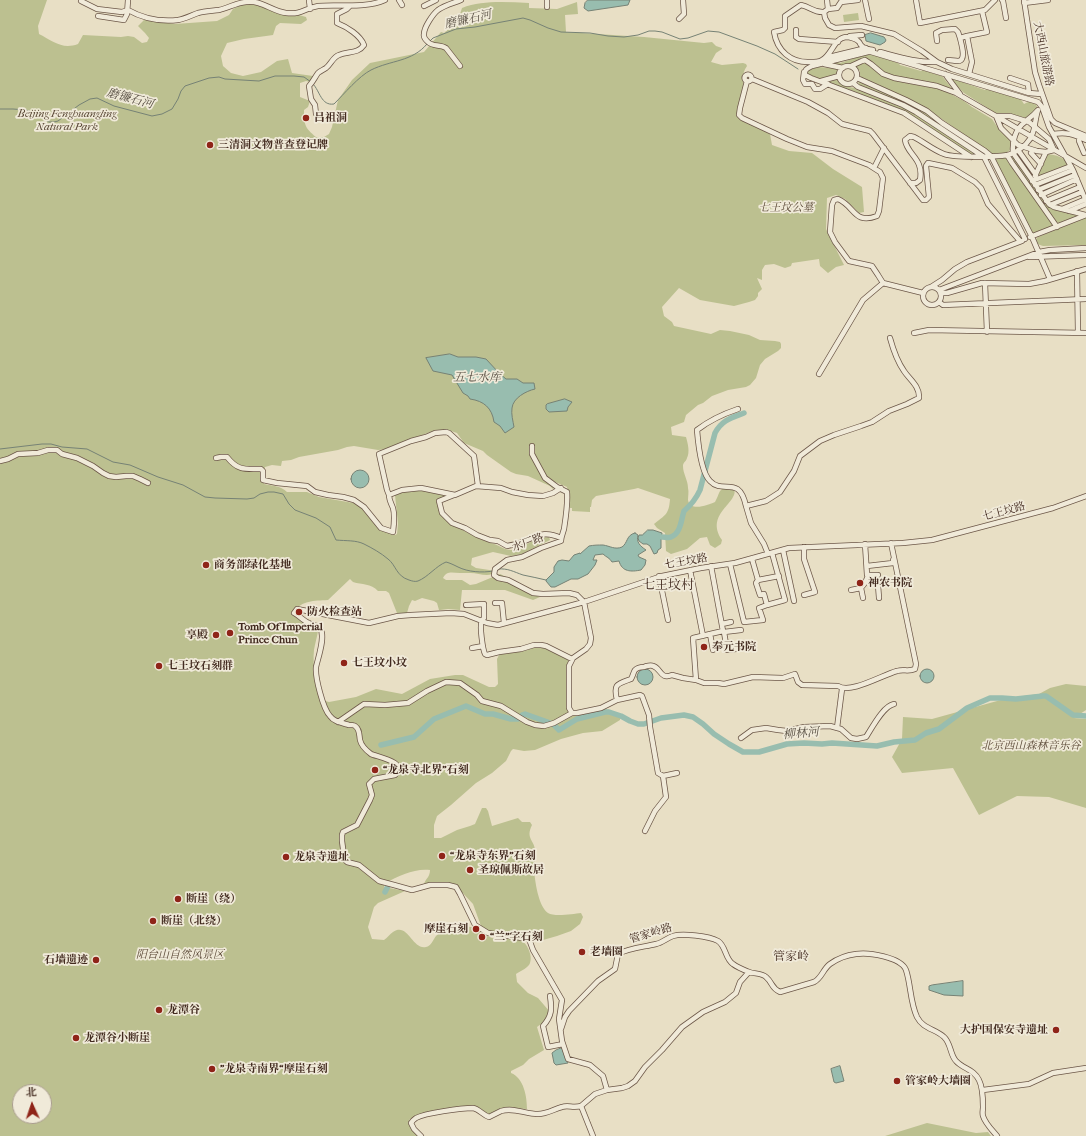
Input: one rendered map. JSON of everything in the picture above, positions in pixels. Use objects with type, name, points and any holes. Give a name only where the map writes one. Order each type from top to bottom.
[{"type":"street","points":[[98,16],[123,20],[126,17],[128,10],[128,0]]},
{"type":"street","points":[[309,0],[310,9]]},
{"type":"street","points":[[81,1],[97,9],[122,12],[128,10],[145,18],[179,20],[199,13],[211,10],[220,10],[245,2],[256,2],[284,13],[297,14],[317,6],[350,6],[385,0]]},
{"type":"street","points":[[399,0],[402,5]]},
{"type":"street","points":[[424,6],[436,0]]},
{"type":"street","points":[[460,66],[446,48],[429,43],[424,38],[424,32],[435,12],[461,0]]},
{"type":"street","points":[[547,0],[547,7]]},
{"type":"street","points":[[679,19],[684,14],[683,0]]},
{"type":"street","points":[[827,0],[828,9]]},
{"type":"street","points":[[858,0],[841,1],[837,8],[828,9],[824,12],[818,13],[801,5],[785,16],[785,28],[774,32],[779,47],[788,56],[803,62],[816,62],[825,58],[866,48]]},
{"type":"street","points":[[865,0],[869,19]]},
{"type":"street","points":[[916,0],[920,23],[982,11],[995,0]]},
{"type":"street","points":[[1002,0],[1006,18]]},
{"type":"street","points":[[1024,2],[1048,0]]},
{"type":"street","name":"大西山旅游路","points":[[1024,2],[1035,72],[1052,121],[1085,141]]},
{"type":"street","points":[[316,114],[315,105],[311,99],[309,86],[319,72],[326,68],[339,54],[355,52],[361,49],[364,45],[362,40],[346,27],[338,23],[337,14],[350,6]]},
{"type":"street","points":[[960,38],[987,32],[982,11]]},
{"type":"street","points":[[824,12],[825,18],[829,25],[835,28],[861,26],[894,34],[937,62],[952,69],[1029,93],[1042,94]]},
{"type":"street","points":[[937,41],[936,33],[942,30],[955,29],[958,32],[963,53],[962,58],[958,61],[948,60]]},
{"type":"street","points":[[796,30],[796,37],[799,39],[838,42]]},
{"type":"street","points":[[825,58],[838,42],[846,37],[862,35]]},
{"type":"street","points":[[967,36],[972,62],[969,74]]},
{"type":"street","points":[[846,37],[858,41],[866,48],[916,61],[937,62]]},
{"type":"street","points":[[828,84],[817,89],[814,88],[812,84],[805,84],[803,82],[805,71],[809,67],[868,52],[1036,102],[1066,157],[1086,201]]},
{"type":"street","points":[[822,64],[842,68],[865,60],[883,74],[890,77],[938,86],[962,97],[1086,168]]},
{"type":"street","points":[[842,68],[839,73],[840,79],[844,84],[850,85],[857,78],[857,72],[851,66]]},
{"type":"street","points":[[805,71],[805,75],[807,76],[904,113],[971,157]]},
{"type":"street","points":[[945,74],[962,97]]},
{"type":"street","points":[[821,81],[839,76]]},
{"type":"street","points":[[857,78],[927,111],[991,156],[1032,237],[1050,279]]},
{"type":"street","points":[[1010,78],[1028,84],[1029,93]]},
{"type":"street","points":[[882,283],[872,266],[849,261],[830,232],[832,205],[834,200],[838,199],[843,201],[860,217],[865,219],[876,216],[879,211],[883,178],[880,172],[869,165],[832,151],[807,147],[742,118],[740,115],[740,108],[749,80],[808,102],[828,113],[842,124],[870,131],[923,200],[926,200],[929,196],[926,166],[928,164],[952,168],[975,182],[981,188],[988,204],[1023,240]]},
{"type":"street","points":[[853,83],[858,87],[909,109],[984,157],[1023,240]]},
{"type":"street","points":[[1035,178],[1013,153],[1012,145],[1018,129],[1034,115],[1040,107]]},
{"type":"street","points":[[910,183],[920,180],[921,174],[919,164],[906,145],[905,140],[910,136],[944,155],[984,157],[1008,155],[1026,144],[1031,137],[1036,127],[1036,116],[1040,107]]},
{"type":"street","points":[[996,116],[1010,116],[1029,122],[1049,139],[1054,150]]},
{"type":"street","points":[[996,116],[1001,128],[1020,148],[1032,170],[1040,192],[1046,201],[1050,205],[1086,215]]},
{"type":"street","points":[[1053,134],[1068,133],[1079,136],[1085,141]]},
{"type":"street","points":[[1079,136],[1079,141],[1085,153]]},
{"type":"street","points":[[951,156],[955,146]]},
{"type":"street","points":[[874,168],[884,148]]},
{"type":"street","points":[[977,152],[981,152],[981,148]]},
{"type":"street","points":[[1020,148],[1046,152],[1054,150]]},
{"type":"street","points":[[1028,163],[1032,151]]},
{"type":"street","points":[[1032,151],[1041,164]]},
{"type":"street","points":[[1035,178],[1046,152]]},
{"type":"street","points":[[1008,155],[1057,227]]},
{"type":"street","points":[[1035,178],[1074,173]]},
{"type":"street","points":[[1040,192],[1074,173]]},
{"type":"street","points":[[1046,201],[1081,189]]},
{"type":"street","points":[[1050,205],[1081,189]]},
{"type":"street","points":[[1062,209],[1086,201]]},
{"type":"street","points":[[1069,211],[1086,201]]},
{"type":"street","points":[[931,287],[935,287],[940,292],[941,298],[939,302],[932,305],[928,304],[923,299],[923,293],[926,289],[942,280],[955,269],[967,262],[1086,215]]},
{"type":"street","points":[[940,292],[1025,257],[1050,250],[1086,248]]},
{"type":"street","points":[[1040,254],[1086,255]]},
{"type":"street","points":[[940,292],[947,293],[985,283],[1029,284],[1086,269]]},
{"type":"street","points":[[1076,272],[1078,333]]},
{"type":"street","points":[[882,283],[923,293]]},
{"type":"street","points":[[819,374],[863,300],[882,283]]},
{"type":"street","points":[[985,283],[987,332]]},
{"type":"street","points":[[939,302],[943,305],[1086,299]]},
{"type":"street","points":[[914,333],[929,330],[1086,333]]},
{"type":"street","points":[[746,506],[766,501],[780,492],[794,471],[800,456],[820,441],[872,422],[889,411],[919,398],[915,385],[898,361],[890,338]]},
{"type":"street","points":[[730,564],[744,622],[763,620],[759,608],[786,600],[779,576],[770,554],[751,523],[745,500],[741,493],[736,488],[716,485],[709,480],[702,463],[697,430],[720,415],[738,410]]},
{"type":"street","points":[[216,458],[227,458],[237,468],[247,470],[261,469],[263,480],[276,483],[307,486],[315,492],[354,500],[364,506],[381,528],[393,532],[393,508],[386,490],[379,454],[412,440],[426,437],[435,433],[450,433],[474,456],[478,486]]},
{"type":"street","points":[[532,446],[532,454],[545,478],[561,488],[553,493],[543,496],[528,495],[501,488],[478,486],[438,501],[442,512],[452,523],[477,535],[507,546],[539,534],[553,534],[561,538]]},
{"type":"street","points":[[0,460],[18,454],[57,450],[62,454],[77,458],[109,476],[116,478],[133,476],[148,483]]},
{"type":"street","points":[[389,495],[402,490],[421,488],[455,495]]},
{"type":"street","name":"水厂路","points":[[561,488],[567,492],[561,541],[522,557],[502,562],[495,568],[494,575],[498,578],[508,580],[533,593],[569,593],[577,595],[584,602]]},
{"type":"street","name":"七王坟路","points":[[338,722],[331,718],[327,713],[323,704],[317,677],[316,668],[322,640],[321,629],[318,626],[307,623],[300,616],[294,613],[297,609],[369,624],[405,615],[451,613],[464,614],[498,625],[584,602],[660,576],[711,566],[730,564],[789,548],[932,540],[1053,508],[1086,496]]},
{"type":"street","points":[[617,700],[615,691],[616,688],[619,684],[631,679],[636,669],[641,667],[656,667],[663,675],[672,675],[704,683],[724,684],[753,677],[783,678],[795,674],[798,682],[802,685],[838,686],[842,689],[857,686],[898,670],[915,670],[916,664],[891,543]]},
{"type":"street","points":[[862,598],[861,588],[867,578],[865,544]]},
{"type":"street","points":[[804,547],[804,559],[815,592],[804,595]]},
{"type":"street","points":[[783,550],[794,601]]},
{"type":"street","points":[[866,566],[893,563],[894,558]]},
{"type":"street","points":[[752,559],[758,580],[756,583],[760,595],[764,594],[767,605]]},
{"type":"street","points":[[711,566],[727,650],[736,649]]},
{"type":"street","points":[[690,570],[703,636]]},
{"type":"street","points":[[867,578],[878,574]]},
{"type":"street","points":[[660,576],[668,620]]},
{"type":"street","points":[[758,580],[779,576]]},
{"type":"street","points":[[867,578],[878,585],[879,598]]},
{"type":"street","points":[[852,590],[861,588]]},
{"type":"street","points":[[572,713],[569,708],[569,666],[572,658],[586,649],[590,644],[591,638],[584,602]]},
{"type":"street","points":[[495,603],[502,603],[504,623]]},
{"type":"street","points":[[466,605],[484,604],[484,618],[482,621],[483,646],[484,653],[487,655],[521,649],[534,645],[541,645],[572,658]]},
{"type":"street","points":[[722,624],[731,622]]},
{"type":"street","points":[[696,680],[693,638],[741,630]]},
{"type":"street","points":[[710,634],[713,650]]},
{"type":"street","points":[[472,648],[483,646]]},
{"type":"street","points":[[338,722],[364,704],[385,705],[408,703],[427,691],[446,682],[460,682],[477,695],[482,701],[501,706],[530,723],[540,726],[552,723],[572,713],[600,708],[617,700],[640,695],[642,696],[649,715],[658,773],[663,776],[677,773]]},
{"type":"street","points":[[837,728],[842,689]]},
{"type":"street","points":[[742,738],[752,730],[766,728],[787,730],[804,727],[830,726],[841,729],[851,738],[857,739],[866,737],[886,708],[891,704],[894,704]]},
{"type":"street","points":[[338,722],[355,725],[359,730],[362,744],[372,754],[396,764],[398,768],[395,775],[374,779],[369,784],[372,795],[358,825],[344,832],[342,835],[343,858],[347,862],[358,866],[379,881],[412,890],[430,885],[448,885],[456,887],[475,925],[488,933],[529,939],[533,950],[562,1000],[559,1019],[563,1044],[568,1059],[590,1065],[602,1076],[607,1090]]},
{"type":"street","points":[[645,831],[655,811],[666,797],[663,776]]},
{"type":"street","name":"管家岭路","points":[[561,1031],[565,1017],[569,1011],[598,981],[615,969],[618,954],[624,951],[659,943],[673,936],[703,937],[717,941],[724,949],[731,963],[749,972],[757,973],[766,977],[772,987],[783,992],[814,982],[829,965],[849,956],[862,954],[893,959],[903,965],[905,969],[913,1004],[920,1021],[929,1029],[944,1037],[947,1040],[954,1060],[960,1065],[974,1072],[979,1079],[983,1090],[982,1114],[997,1136]]},
{"type":"street","points":[[422,1136],[413,1128],[412,1123],[416,1118],[472,1108],[489,1117],[503,1111],[516,1110],[545,1114],[562,1106],[581,1106],[593,1095],[607,1090],[628,1086],[635,1081],[645,1067],[682,1027],[703,1012],[725,1002],[736,993],[740,982],[749,972]]},
{"type":"street","points":[[550,996],[552,1006],[550,1016],[543,1026],[548,1047],[563,1044]]},
{"type":"street","points":[[983,1090],[1029,1084],[1053,1073],[1086,1068]]},
{"type":"street","points":[[581,1106],[593,1136]]},
{"type":"green space","name":"阳台山自然风景区","points":[[0,0],[47,0],[38,26],[39,34],[58,44],[67,46],[78,44],[83,35],[128,36],[134,37],[142,43],[147,42],[149,38],[138,26],[145,19],[175,24],[217,21],[229,15],[233,9],[243,4],[252,2],[306,17],[307,20],[301,24],[280,23],[276,26],[273,35],[227,43],[221,56],[223,66],[231,73],[243,76],[261,72],[277,61],[288,59],[292,73],[313,76],[316,80],[315,83],[306,81],[300,83],[300,97],[310,101],[308,107],[304,110],[304,119],[309,131],[316,137],[324,137],[329,134],[338,100],[352,80],[370,63],[424,52],[441,32],[444,33],[460,19],[459,17],[462,8],[470,5],[494,2],[512,2],[529,3],[529,8],[557,9],[577,2],[578,14],[565,15],[566,32],[644,37],[704,43],[712,42],[716,46],[722,48],[716,53],[711,62],[722,65],[743,63],[747,66],[743,74],[743,88],[737,110],[737,117],[770,134],[772,145],[789,151],[812,153],[833,169],[862,187],[864,212],[859,213],[845,199],[836,195],[827,198],[826,229],[844,265],[836,267],[828,273],[820,266],[819,259],[792,263],[791,266],[785,268],[774,264],[765,265],[762,270],[762,280],[757,278],[762,289],[758,293],[755,300],[734,306],[700,300],[679,288],[662,307],[664,316],[672,322],[674,326],[711,334],[720,330],[730,331],[749,335],[760,340],[780,342],[781,344],[781,348],[778,351],[765,359],[760,365],[756,378],[750,385],[728,390],[712,396],[686,415],[684,422],[671,427],[672,435],[686,437],[688,453],[687,459],[683,466],[688,485],[689,504],[696,507],[708,505],[715,502],[722,489],[734,488],[732,499],[719,516],[717,523],[718,531],[722,540],[721,544],[715,548],[710,545],[707,537],[700,538],[687,549],[671,554],[666,551],[665,533],[654,524],[667,512],[670,499],[638,488],[596,496],[592,500],[590,512],[572,511],[572,508],[570,508],[567,487],[548,479],[555,486],[553,489],[550,486],[528,476],[511,472],[483,451],[464,443],[457,433],[448,430],[430,432],[387,449],[378,450],[354,446],[347,447],[282,461],[281,466],[272,465],[265,467],[264,484],[279,487],[287,492],[307,492],[319,497],[359,504],[383,531],[395,535],[397,534],[398,524],[395,495],[408,490],[415,490],[451,495],[439,500],[443,511],[449,519],[467,532],[505,549],[511,550],[520,548],[533,541],[543,538],[549,537],[550,540],[522,554],[511,556],[493,552],[472,558],[471,565],[476,568],[496,571],[490,575],[450,572],[443,578],[446,580],[462,580],[470,585],[500,574],[508,578],[519,587],[540,597],[533,600],[505,590],[462,590],[460,610],[439,610],[437,603],[422,598],[415,601],[412,600],[407,613],[397,613],[389,593],[386,591],[378,591],[375,588],[353,582],[350,579],[328,600],[313,601],[301,605],[293,612],[302,618],[310,620],[321,631],[318,631],[314,650],[314,663],[315,675],[322,700],[329,702],[356,697],[376,689],[402,694],[430,679],[455,675],[463,675],[489,687],[495,687],[498,684],[497,659],[500,653],[528,650],[530,648],[542,646],[568,658],[569,664],[566,701],[569,713],[604,709],[610,710],[620,717],[620,720],[602,731],[583,733],[561,739],[535,750],[524,751],[513,749],[506,761],[492,773],[476,783],[437,816],[434,825],[434,838],[441,838],[457,830],[475,824],[482,808],[486,808],[488,811],[492,826],[518,818],[522,822],[530,822],[532,825],[530,836],[535,847],[534,870],[539,899],[545,910],[551,914],[564,915],[581,913],[583,917],[580,924],[571,931],[543,940],[490,932],[481,926],[473,904],[459,889],[452,885],[424,884],[430,870],[419,870],[407,873],[385,883],[384,887],[405,891],[378,903],[374,907],[368,927],[372,939],[384,940],[393,932],[398,930],[406,933],[417,945],[426,947],[432,943],[436,936],[445,930],[473,927],[492,938],[517,939],[523,941],[530,953],[531,960],[528,966],[516,974],[517,982],[528,993],[538,998],[550,1012],[543,1024],[537,1027],[544,1050],[529,1059],[523,1065],[511,1071],[511,1073],[515,1075],[522,1083],[527,1109],[510,1108],[490,1115],[476,1107],[415,1116],[409,1120],[418,1136],[0,1136]]},
{"type":"green space","points":[[858,13],[859,20],[844,22],[843,15]]},
{"type":"green space","points":[[867,54],[873,54],[900,65],[942,76],[954,91],[932,83],[884,73],[868,59],[845,66],[832,64],[838,62],[840,63]]},
{"type":"green space","points":[[865,63],[885,77],[945,91],[964,101],[992,119],[1000,131],[1010,140],[1011,148],[1006,153],[992,154],[929,110],[863,79],[860,76],[860,71],[855,66]]},
{"type":"green space","points":[[819,67],[839,69],[838,75],[819,79],[807,75],[806,72],[810,69]]},
{"type":"green space","points":[[949,78],[985,90],[987,89],[1020,98],[1024,104],[1030,101],[1036,104],[1037,107],[1034,113],[1025,118],[1011,114],[997,114],[964,93]]},
{"type":"green space","points":[[829,80],[837,80],[844,86],[855,88],[908,110],[975,155],[965,151],[916,120],[862,96],[861,94],[826,82]]},
{"type":"green space","points":[[860,81],[931,115],[979,150],[978,151],[928,119],[861,86],[858,83]]},
{"type":"green space","points":[[1047,154],[1060,157],[1069,165],[1036,178]]},
{"type":"green space","points":[[1013,155],[1048,206],[1053,209],[1077,215],[1077,217],[1059,223],[1056,222],[1012,159]]},
{"type":"green space","points":[[993,157],[1006,157],[1052,226],[1034,233],[1031,232]]},
{"type":"green space","points":[[1086,217],[1086,245],[1043,246],[1037,242],[1036,239],[1038,237]]},
{"type":"green space","name":"北京西山森林音乐谷","points":[[1066,684],[1086,686],[1086,710],[1074,718],[1086,719],[1086,808],[1049,797],[1017,796],[979,815],[953,768],[902,773],[892,757],[902,739],[903,717],[932,719],[1008,698],[1039,694],[1050,688]]},
{"type":"green space","points":[[927,1123],[976,1133],[988,1132],[991,1136],[885,1136]]},
{"type":"water","points":[[588,0],[630,0],[628,5],[588,11],[584,8],[585,3]]},
{"type":"water","points":[[871,33],[884,37],[886,40],[885,42],[880,45],[866,41],[865,35]]},
{"type":"water","name":"五七水库","points":[[450,354],[458,357],[476,357],[486,359],[506,379],[517,379],[523,383],[534,383],[535,389],[528,391],[517,398],[513,404],[512,413],[514,427],[505,433],[500,426],[494,422],[489,409],[483,403],[470,399],[463,393],[452,375],[433,371],[426,358]]},
{"type":"water","points":[[565,399],[572,402],[567,411],[549,412],[546,409],[547,404]]},
{"type":"water","points":[[360,470],[366,473],[369,479],[366,485],[360,488],[354,485],[351,479],[354,473]]},
{"type":"water","points":[[648,530],[662,533],[661,548],[654,554],[650,546],[643,544],[638,538],[639,535],[642,535]]},
{"type":"water","points":[[635,533],[638,535],[639,544],[646,550],[638,555],[646,560],[645,565],[641,570],[627,570],[620,565],[619,561],[612,562],[603,554],[595,555],[593,560],[597,560],[595,565],[588,574],[578,579],[571,579],[555,587],[551,587],[546,581],[554,572],[554,567],[558,561],[569,561],[574,555],[580,554],[589,546],[603,545],[615,548],[622,547],[630,535]]},
{"type":"water","points":[[645,669],[651,671],[653,677],[651,683],[645,685],[639,683],[637,677],[639,671]]},
{"type":"water","points":[[924,669],[930,669],[934,673],[934,679],[930,683],[924,683],[920,679],[920,673]]},
{"type":"water","points":[[963,981],[963,996],[944,995],[929,990],[929,986],[932,985]]},
{"type":"water","points":[[562,1048],[568,1063],[556,1065],[554,1063],[552,1053]]},
{"type":"water","points":[[840,1066],[844,1081],[836,1083],[834,1082],[831,1069]]},
{"type":"waterway","name":"磨镰石河","points":[[429,42],[433,38],[456,29],[523,18],[561,32],[590,33],[608,36],[624,37],[655,31],[680,39],[688,38],[708,31],[719,32],[757,46],[775,54],[798,69]]},
{"type":"waterway","name":"磨镰石河","points":[[313,84],[326,103],[334,104],[366,73],[379,67],[408,58],[421,50],[427,44]]},
{"type":"waterway","name":"磨镰石河","points":[[0,109],[26,110],[35,113],[49,122],[54,122],[58,121],[79,105],[90,99],[97,98],[114,106],[152,116],[162,114],[172,109],[185,86],[209,78],[219,77],[225,79],[259,81],[275,76],[294,76],[304,77],[311,82]]},
{"type":"waterway","points":[[662,537],[670,537],[677,533],[684,511],[693,502],[700,490],[715,433],[727,420],[744,413]]},
{"type":"waterway","points":[[0,449],[42,444],[87,449],[113,462],[130,465],[158,477],[183,485],[205,497],[247,499],[254,498],[260,494],[268,492],[283,494],[295,510],[316,518],[330,527],[336,540],[358,542],[370,547],[391,561],[401,576],[412,581],[422,579],[446,562],[471,571],[493,571]]},
{"type":"waterway","points":[[498,569],[508,570],[546,580]]},
{"type":"waterway","name":"柳林河","points":[[522,715],[525,714],[553,724],[559,730],[577,719],[605,712],[621,716],[638,724],[644,724],[661,718],[684,715],[693,717],[714,734],[743,752],[759,752],[787,744],[832,743],[877,746],[894,742],[915,740],[926,733],[939,729],[967,708],[990,698],[1016,699],[1046,696],[1073,715],[1086,716]]},
{"type":"waterway","points":[[381,745],[414,737],[434,719],[466,706],[485,714],[518,719]]},
{"type":"waterway","points":[[385,892],[388,886]]},
{"type":"place","name":"吕祖洞","points":[[306,118]]},
{"type":"place","name":"三清洞文物普查登记牌","points":[[210,145]]},
{"type":"place","name":"商务部绿化基地","points":[[206,565]]},
{"type":"place","name":"神农书院","points":[[860,583]]},
{"type":"place","name":"防火检查站","points":[[299,612]]},
{"type":"place","name":"Tomb Of Imperial Prince Chun","points":[[230,633]]},
{"type":"place","name":"享殿","points":[[216,635]]},
{"type":"place","name":"奉元书院","points":[[704,647]]},
{"type":"place","name":"七王坟小坟","points":[[344,663]]},
{"type":"place","name":"七王坟石刻群","points":[[159,666]]},
{"type":"place","name":"“龙泉寺北界”石刻","points":[[375,770]]},
{"type":"place","name":"“龙泉寺东界”石刻","points":[[442,856]]},
{"type":"place","name":"龙泉寺遗址","points":[[286,857]]},
{"type":"place","name":"圣琼佩斯故居","points":[[470,870]]},
{"type":"place","name":"断崖（绕）","points":[[178,899]]},
{"type":"place","name":"断崖（北绕）","points":[[153,921]]},
{"type":"place","name":"摩崖石刻","points":[[476,929]]},
{"type":"place","name":"“兰”字石刻","points":[[482,937]]},
{"type":"place","name":"老墙圈","points":[[582,952]]},
{"type":"place","name":"石墙遗迹","points":[[96,960]]},
{"type":"place","name":"龙潭谷","points":[[159,1010]]},
{"type":"place","name":"大护国保安寺遗址","points":[[1056,1030]]},
{"type":"place","name":"龙潭谷小断崖","points":[[76,1038]]},
{"type":"place","name":"”龙泉寺南界“摩崖石刻","points":[[212,1069]]},
{"type":"place","name":"管家岭大墙圈","points":[[897,1081]]},
{"type":"district","name":"七王坟村","points":[[668,586]]},
{"type":"district","name":"管家岭","points":[[791,957]]},
{"type":"park label","name":"Beijing Fenghuangling Natural Park","points":[[67,120]]},
{"type":"park label","name":"七王坟公墓","points":[[786,208]]}]
